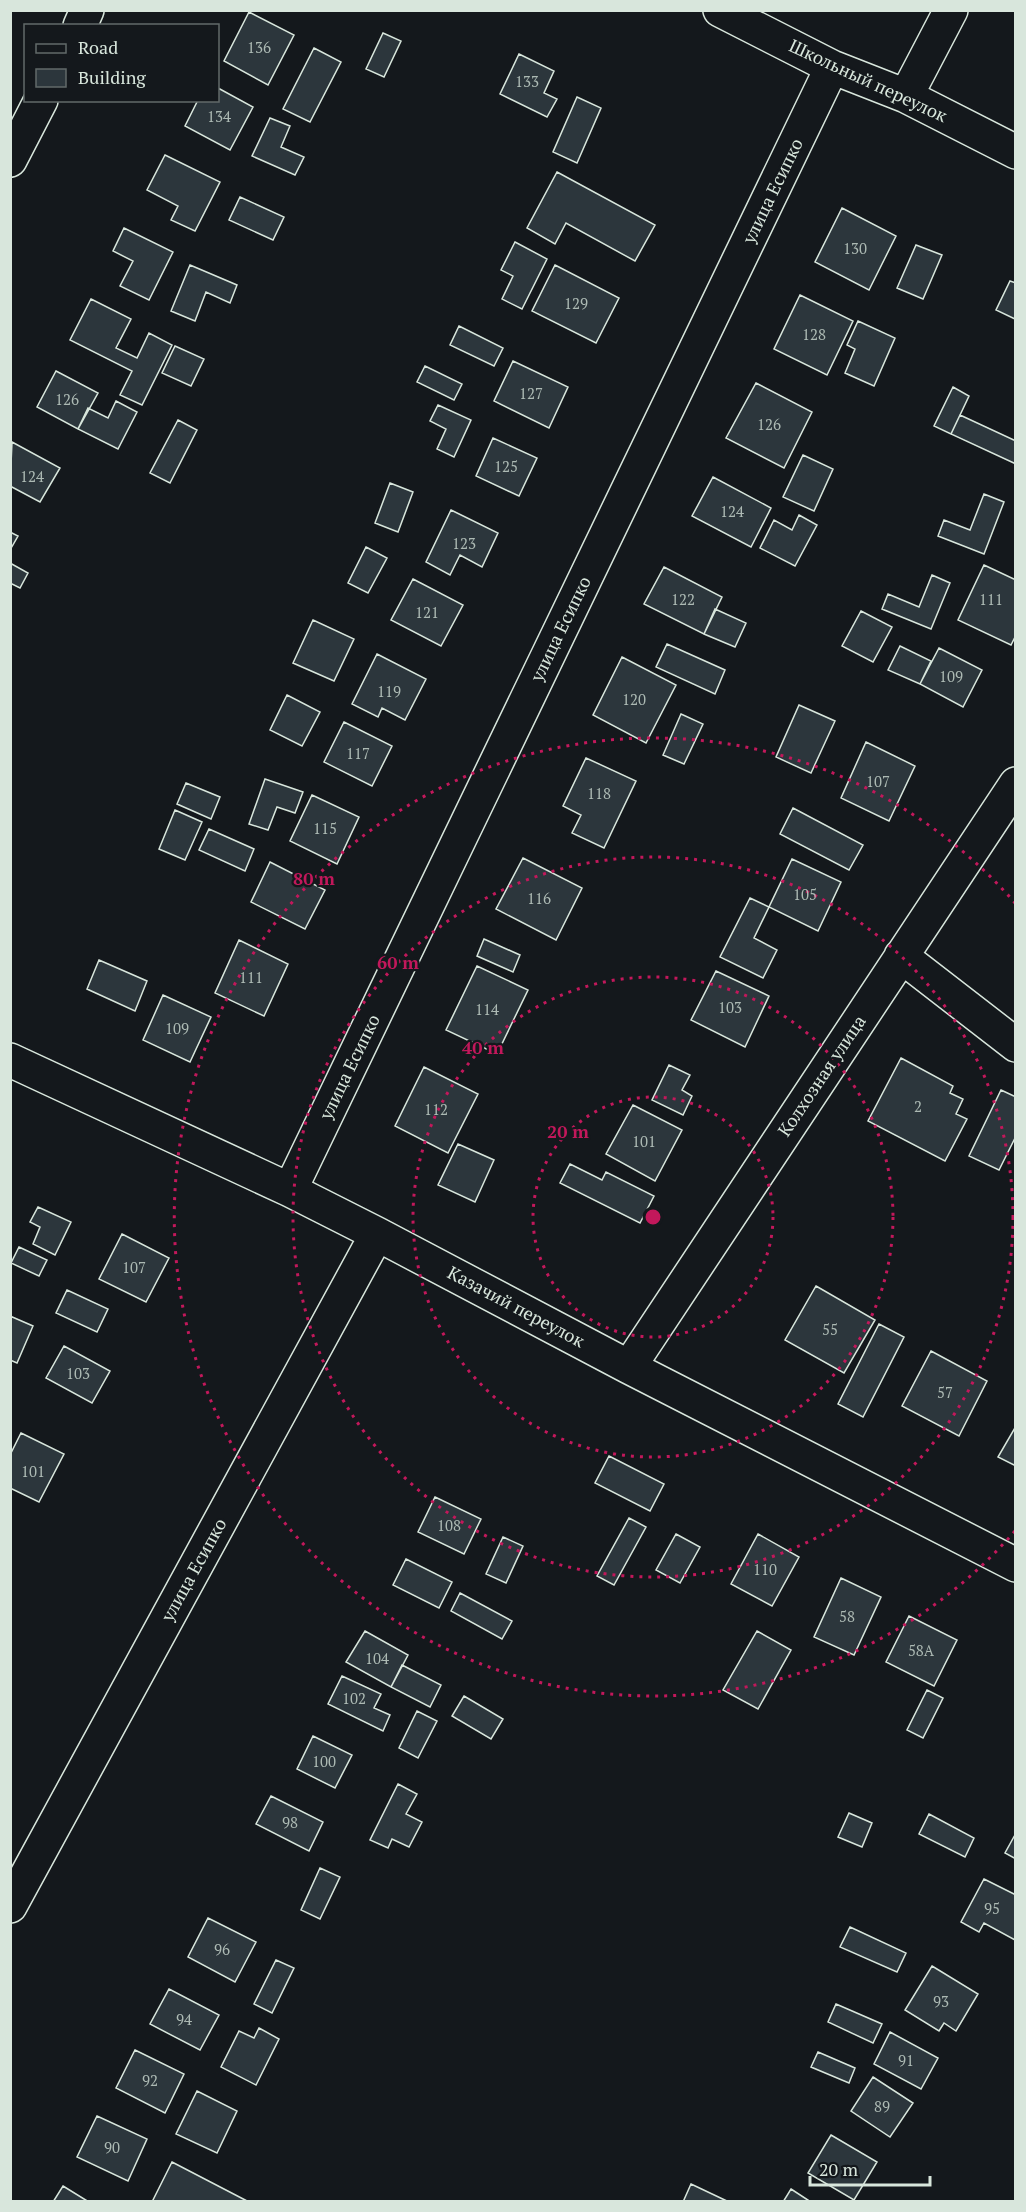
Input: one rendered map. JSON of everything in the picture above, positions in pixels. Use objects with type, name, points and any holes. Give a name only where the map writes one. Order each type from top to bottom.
[{"type":"street","points":[[81,24],[87,10]]},
{"type":"street","name":"Школьный переулок","points":[[720,10],[832,67],[906,96],[1016,152]]},
{"type":"street","points":[[906,96],[951,10]]},
{"type":"street","name":"улица Есипко","points":[[290,1190],[832,67]]},
{"type":"street","points":[[10,160],[40,102]]},
{"type":"street","name":"Колхозная улица","points":[[629,1367],[1016,784]]},
{"type":"street","points":[[901,957],[1016,1045]]},
{"type":"street","name":"Казачий переулок","points":[[10,1060],[290,1190],[1016,1565]]},
{"type":"street","name":"улица Есипко","points":[[10,1906],[377,1234]]},
{"type":"building","points":[[249,12],[294,35],[268,85],[224,61]]},
{"type":"building","points":[[383,33],[401,41],[384,77],[366,69]]},
{"type":"building","points":[[314,48],[341,62],[310,122],[283,109]]},
{"type":"building","points":[[519,54],[554,71],[544,93],[557,99],[547,117],[500,94]]},
{"type":"building","points":[[219,89],[253,107],[230,150],[185,126],[197,102],[219,102]]},
{"type":"building","points":[[577,97],[601,108],[577,163],[553,152]]},
{"type":"building","points":[[270,118],[290,126],[281,147],[304,157],[295,175],[252,156]]},
{"type":"building","points":[[165,155],[220,182],[195,231],[171,220],[178,206],[147,190]]},
{"type":"building","points":[[557,172],[655,225],[635,261],[566,223],[555,244],[527,228]]},
{"type":"building","points":[[240,197],[284,217],[273,240],[229,220]]},
{"type":"building","points":[[842,208],[896,236],[869,290],[815,262]]},
{"type":"building","points":[[124,228],[173,252],[149,300],[120,286],[133,261],[113,251]]},
{"type":"building","points":[[515,242],[547,259],[522,309],[502,299],[513,276],[501,270]]},
{"type":"building","points":[[916,245],[942,255],[923,299],[897,288]]},
{"type":"building","points":[[190,265],[237,285],[230,303],[206,292],[195,321],[171,311]]},
{"type":"building","points":[[555,265],[619,298],[596,343],[532,311]]},
{"type":"building","points":[[1010,281],[1016,283],[1015,319],[996,310]]},
{"type":"building","points":[[800,295],[853,321],[827,375],[774,349]]},
{"type":"building","points":[[91,299],[131,319],[116,348],[137,358],[149,333],[172,345],[142,405],[120,395],[132,371],[70,340]]},
{"type":"building","points":[[858,321],[895,338],[874,386],[845,373],[855,349],[847,345]]},
{"type":"building","points":[[459,326],[503,348],[494,366],[450,345]]},
{"type":"building","points":[[175,346],[204,359],[191,386],[162,373]]},
{"type":"building","points":[[513,361],[568,387],[549,428],[494,401]]},
{"type":"building","points":[[425,366],[462,384],[454,400],[417,382]]},
{"type":"building","points":[[56,371],[98,393],[78,429],[37,407]]},
{"type":"building","points":[[756,383],[812,412],[784,468],[726,438]]},
{"type":"building","points":[[953,387],[969,396],[951,434],[934,426]]},
{"type":"building","points":[[116,401],[137,412],[118,449],[78,429],[88,408],[108,418]]},
{"type":"building","points":[[438,405],[471,420],[454,457],[437,449],[446,429],[430,421]]},
{"type":"building","points":[[960,415],[1016,441],[1016,464],[951,434]]},
{"type":"building","points":[[178,420],[197,430],[170,483],[150,473]]},
{"type":"building","points":[[493,438],[537,458],[519,496],[476,476]]},
{"type":"building","points":[[12,442],[60,468],[40,502],[10,486]]},
{"type":"building","points":[[803,455],[833,469],[814,511],[783,497]]},
{"type":"building","points":[[713,477],[771,508],[751,547],[692,516]]},
{"type":"building","points":[[390,483],[413,492],[398,532],[375,523]]},
{"type":"building","points":[[984,494],[1004,502],[984,554],[938,536],[944,520],[970,530]]},
{"type":"building","points":[[451,510],[498,533],[482,567],[460,555],[450,575],[426,562]]},
{"type":"building","points":[[799,515],[817,525],[795,566],[760,548],[774,520],[792,530]]},
{"type":"building","points":[[10,532],[18,536],[10,550]]},
{"type":"building","points":[[366,547],[387,558],[368,593],[348,583]]},
{"type":"building","points":[[10,563],[28,573],[20,588],[10,583]]},
{"type":"building","points":[[984,565],[1016,580],[1016,635],[1011,645],[958,620]]},
{"type":"building","points":[[664,567],[722,597],[704,634],[644,604]]},
{"type":"building","points":[[932,575],[950,583],[931,629],[882,609],[888,594],[919,607]]},
{"type":"building","points":[[413,579],[463,605],[441,646],[391,620]]},
{"type":"building","points":[[715,609],[746,623],[735,647],[704,634]]},
{"type":"building","points":[[861,611],[892,627],[873,662],[842,646]]},
{"type":"building","points":[[313,620],[354,639],[334,681],[293,663]]},
{"type":"building","points":[[667,644],[725,670],[715,694],[656,667]]},
{"type":"building","points":[[900,646],[931,661],[920,684],[888,670]]},
{"type":"building","points":[[939,648],[982,670],[963,707],[920,684]]},
{"type":"building","points":[[377,654],[426,679],[405,720],[382,708],[378,717],[352,704]]},
{"type":"building","points":[[622,657],[676,685],[646,743],[593,715]]},
{"type":"building","points":[[287,695],[320,712],[302,746],[270,730]]},
{"type":"building","points":[[799,705],[835,721],[811,773],[776,757]]},
{"type":"building","points":[[681,714],[703,724],[684,764],[663,755]]},
{"type":"building","points":[[344,722],[392,746],[372,786],[324,762]]},
{"type":"building","points":[[866,742],[915,766],[889,821],[841,798]]},
{"type":"building","points":[[586,758],[636,781],[604,848],[572,833],[581,815],[563,806]]},
{"type":"building","points":[[265,779],[303,792],[295,813],[277,807],[268,830],[249,824]]},
{"type":"building","points":[[186,783],[220,797],[211,819],[177,804]]},
{"type":"building","points":[[312,795],[359,817],[337,864],[290,841]]},
{"type":"building","points":[[793,808],[863,845],[849,870],[780,834]]},
{"type":"building","points":[[175,810],[202,822],[185,860],[159,849]]},
{"type":"building","points":[[209,829],[254,849],[245,871],[199,850]]},
{"type":"building","points":[[523,858],[582,888],[556,940],[496,909]]},
{"type":"building","points":[[792,859],[841,882],[818,931],[769,907]]},
{"type":"building","points":[[270,862],[325,890],[305,929],[251,902]]},
{"type":"building","points":[[750,898],[769,907],[754,938],[777,950],[763,978],[720,957]]},
{"type":"building","points":[[484,939],[520,955],[513,972],[477,956]]},
{"type":"building","points":[[239,940],[288,964],[264,1016],[215,993]]},
{"type":"building","points":[[99,960],[147,981],[135,1011],[87,989]]},
{"type":"building","points":[[477,966],[528,990],[497,1054],[446,1030]]},
{"type":"building","points":[[716,971],[769,996],[745,1047],[691,1020]]},
{"type":"building","points":[[163,995],[211,1017],[190,1062],[143,1040]]},
{"type":"building","points":[[901,1058],[953,1086],[950,1093],[963,1099],[956,1114],[967,1119],[945,1161],[868,1121]]},
{"type":"building","points":[[669,1065],[690,1075],[682,1090],[692,1096],[683,1115],[652,1100]]},
{"type":"building","points":[[424,1067],[478,1094],[448,1153],[395,1126]]},
{"type":"building","points":[[1001,1090],[1016,1097],[1016,1136],[999,1170],[969,1156]]},
{"type":"building","points":[[633,1105],[682,1130],[655,1181],[606,1154]]},
{"type":"building","points":[[458,1144],[494,1160],[475,1202],[438,1185]]},
{"type":"building","points":[[570,1164],[602,1180],[606,1172],[654,1196],[640,1223],[560,1183]]},
{"type":"building","points":[[38,1207],[71,1222],[55,1255],[33,1244],[40,1227],[30,1222]]},
{"type":"building","points":[[122,1234],[169,1258],[146,1302],[99,1279]]},
{"type":"building","points":[[19,1247],[47,1260],[39,1276],[11,1263]]},
{"type":"building","points":[[816,1286],[875,1320],[844,1373],[785,1340]]},
{"type":"building","points":[[67,1290],[108,1309],[97,1332],[56,1313]]},
{"type":"building","points":[[10,1316],[33,1326],[17,1363],[10,1360]]},
{"type":"building","points":[[879,1324],[904,1337],[863,1417],[838,1404]]},
{"type":"building","points":[[64,1346],[110,1371],[92,1403],[46,1378]]},
{"type":"building","points":[[931,1351],[987,1381],[959,1436],[902,1406]]},
{"type":"building","points":[[1016,1426],[1016,1466],[998,1457]]},
{"type":"building","points":[[21,1433],[64,1454],[39,1502],[10,1488],[10,1455]]},
{"type":"building","points":[[609,1456],[664,1484],[650,1511],[595,1483]]},
{"type":"building","points":[[435,1497],[481,1519],[464,1554],[418,1532]]},
{"type":"building","points":[[629,1518],[646,1527],[614,1585],[597,1576]]},
{"type":"building","points":[[676,1534],[700,1547],[680,1583],[656,1570]]},
{"type":"building","points":[[758,1534],[799,1557],[772,1606],[731,1584]]},
{"type":"building","points":[[503,1537],[523,1546],[506,1583],[486,1574]]},
{"type":"building","points":[[406,1559],[452,1582],[439,1608],[393,1585]]},
{"type":"building","points":[[841,1578],[881,1597],[854,1655],[814,1637]]},
{"type":"building","points":[[460,1593],[512,1621],[502,1639],[451,1611]]},
{"type":"building","points":[[909,1616],[957,1640],[934,1686],[886,1662]]},
{"type":"building","points":[[365,1631],[408,1655],[391,1687],[346,1662]]},
{"type":"building","points":[[757,1631],[791,1650],[758,1709],[723,1690]]},
{"type":"building","points":[[402,1665],[441,1685],[430,1707],[391,1687]]},
{"type":"building","points":[[342,1676],[381,1694],[374,1708],[390,1715],[383,1731],[328,1704]]},
{"type":"building","points":[[927,1690],[943,1698],[923,1738],[907,1730]]},
{"type":"building","points":[[464,1696],[503,1719],[491,1739],[452,1716]]},
{"type":"building","points":[[417,1711],[437,1721],[418,1758],[399,1748]]},
{"type":"building","points":[[313,1736],[352,1755],[335,1788],[297,1769]]},
{"type":"building","points":[[398,1784],[417,1794],[406,1814],[422,1822],[409,1847],[392,1839],[388,1848],[370,1840]]},
{"type":"building","points":[[271,1796],[323,1822],[309,1851],[256,1824]]},
{"type":"building","points":[[849,1813],[872,1823],[862,1847],[838,1837]]},
{"type":"building","points":[[929,1814],[974,1838],[965,1857],[919,1834]]},
{"type":"building","points":[[1016,1833],[1016,1859],[1005,1853]]},
{"type":"building","points":[[320,1868],[340,1877],[320,1919],[301,1910]]},
{"type":"building","points":[[984,1879],[1016,1895],[1015,1940],[984,1923],[979,1932],[961,1922]]},
{"type":"building","points":[[208,1918],[256,1942],[235,1982],[188,1957]]},
{"type":"building","points":[[850,1927],[906,1953],[897,1972],[840,1947]]},
{"type":"building","points":[[276,1960],[294,1968],[272,2013],[254,2004]]},
{"type":"building","points":[[932,1966],[978,1994],[956,2031],[944,2023],[939,2031],[905,2010]]},
{"type":"building","points":[[169,1989],[219,2015],[200,2050],[150,2024]]},
{"type":"building","points":[[836,2004],[882,2024],[873,2043],[828,2022]]},
{"type":"building","points":[[259,2028],[279,2039],[256,2085],[221,2067],[239,2031],[254,2038]]},
{"type":"building","points":[[890,2032],[938,2058],[921,2089],[874,2064]]},
{"type":"building","points":[[135,2050],[184,2074],[165,2113],[116,2088]]},
{"type":"building","points":[[818,2052],[855,2068],[849,2083],[811,2067]]},
{"type":"building","points":[[873,2077],[913,2103],[890,2137],[851,2111]]},
{"type":"building","points":[[197,2091],[237,2111],[217,2153],[176,2134]]},
{"type":"building","points":[[97,2116],[147,2139],[128,2181],[77,2157]]},
{"type":"building","points":[[831,2135],[877,2162],[854,2200],[808,2173]]},
{"type":"building","points":[[172,2162],[249,2202],[152,2202]]},
{"type":"building","points":[[691,2184],[729,2202],[683,2202]]},
{"type":"building","points":[[63,2186],[89,2202],[53,2202]]},
{"type":"building","points":[[791,2189],[811,2202],[783,2202]]}]
